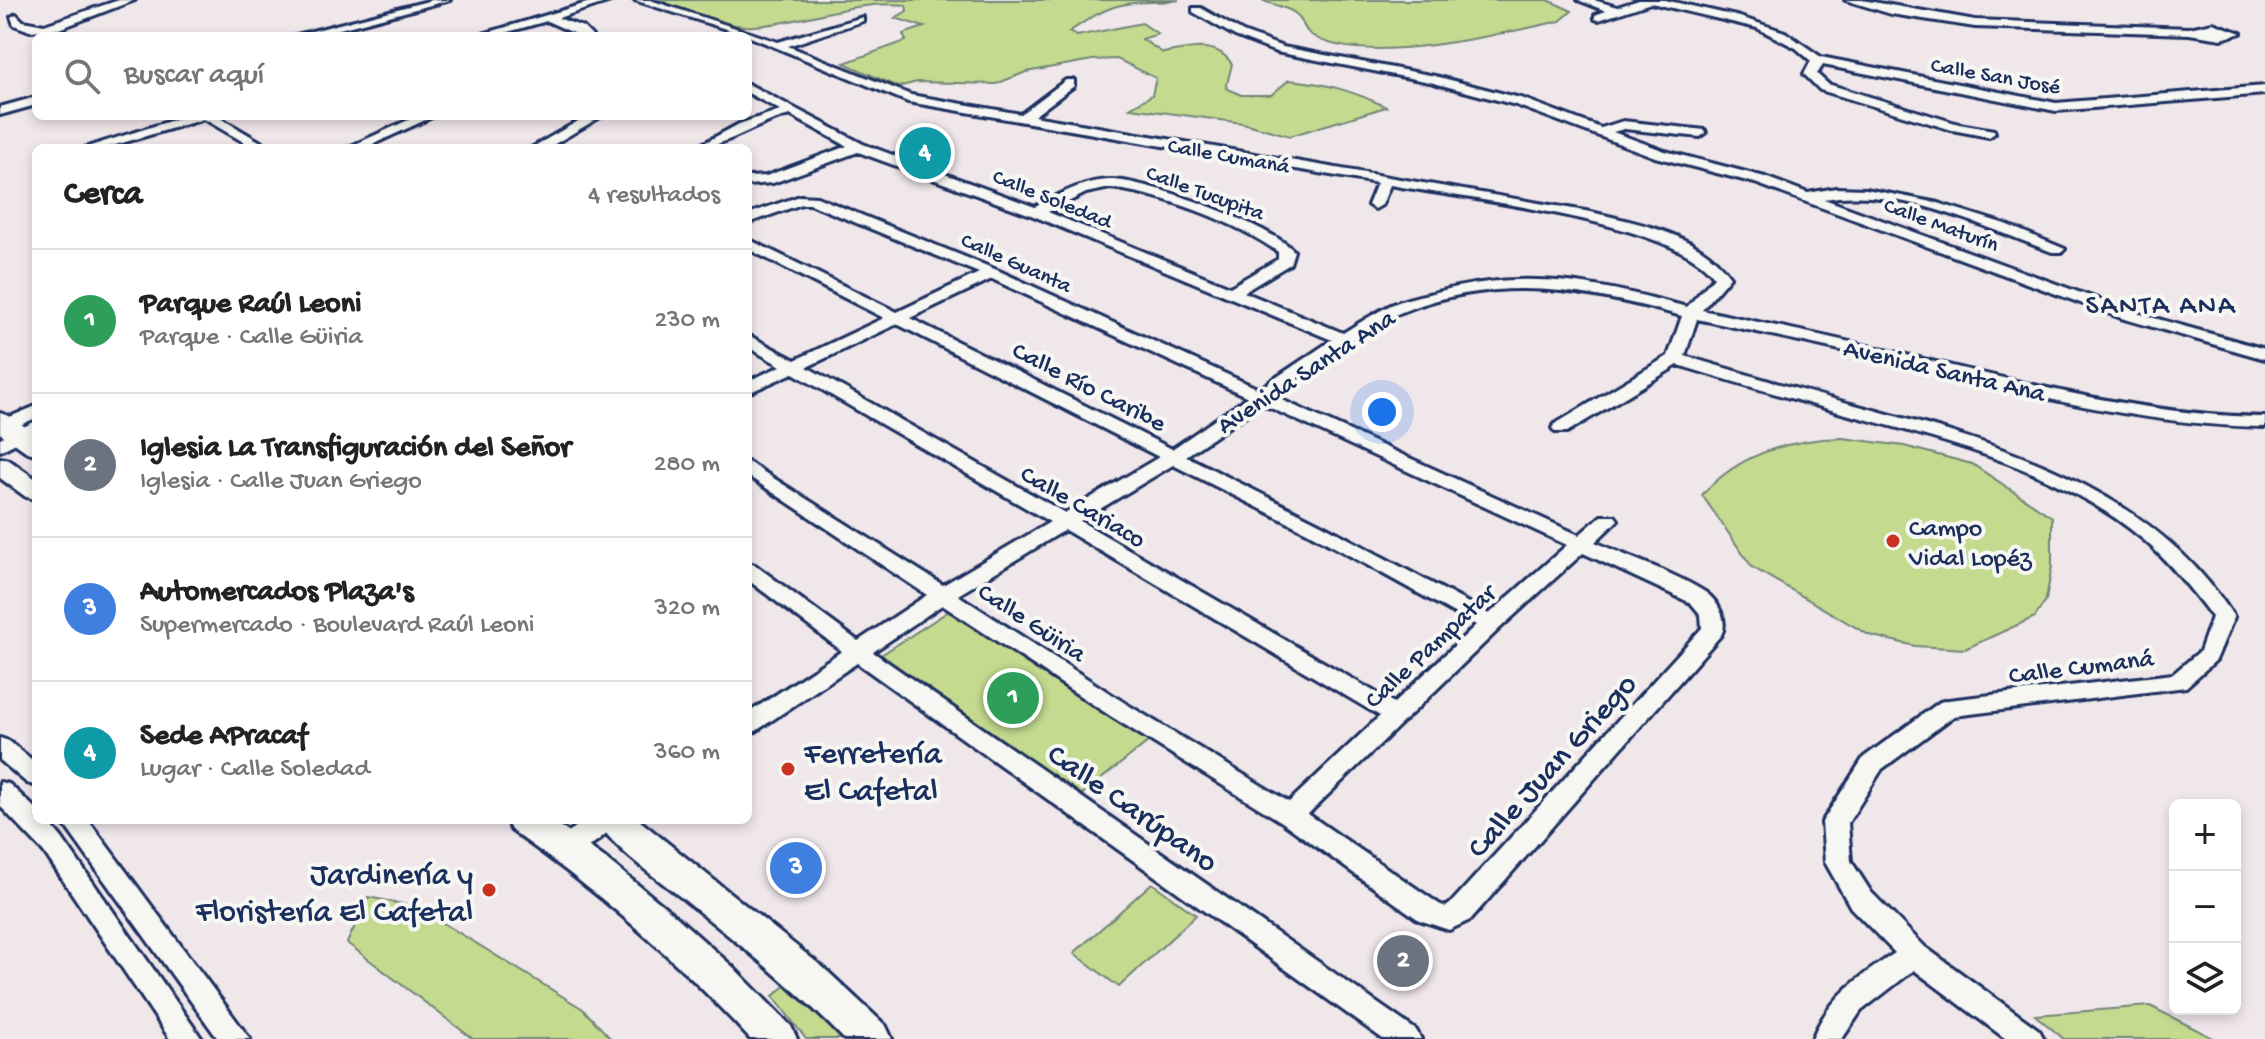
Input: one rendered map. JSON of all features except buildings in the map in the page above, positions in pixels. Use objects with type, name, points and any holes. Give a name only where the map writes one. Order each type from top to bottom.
[{"type":"main road","points":[[0,466],[32,488]]},
{"type":"main road","points":[[530,824],[567,847],[727,988],[776,1039]]},
{"type":"main road","points":[[619,824],[820,991],[871,1039]]},
{"type":"street","points":[[16,17],[24,27],[45,27],[89,16],[113,4],[130,0]]},
{"type":"street","points":[[315,32],[445,0]]},
{"type":"street","points":[[497,32],[609,0]]},
{"type":"street","name":"Calle Cumaná","points":[[639,0],[736,32]]},
{"type":"street","points":[[1583,0],[1617,11]]},
{"type":"street","points":[[1677,0],[1710,14]]},
{"type":"street","points":[[1850,0],[1895,13],[1964,22],[2189,31]]},
{"type":"street","points":[[1599,17],[1643,1],[1710,14],[1779,34],[1807,49],[1817,60],[1817,66],[1810,74],[1824,87],[1957,127],[1989,133]]},
{"type":"street","name":"Calle Maturín","points":[[1197,10],[1239,34],[1280,50],[1443,82],[1520,102],[1660,154],[1760,180],[2127,315],[2265,354]]},
{"type":"street","points":[[549,18],[582,32]]},
{"type":"street","points":[[777,46],[859,19]]},
{"type":"street","name":"Calle Cumaná","points":[[752,37],[908,98],[1591,216],[1686,246],[1718,268],[1722,277],[1691,313],[1676,359],[1932,431],[2053,477],[2117,510],[2172,552],[2204,587],[2223,617],[2213,652],[2200,667],[2178,681],[1948,708],[1873,763],[1835,822],[1838,862],[1861,900],[1915,955],[2029,1039]]},
{"type":"street","name":"Calle San José","points":[[1817,60],[2056,107],[2265,90]]},
{"type":"street","points":[[1023,118],[1070,83]]},
{"type":"street","name":"Calle Soledad","points":[[752,90],[858,147],[1036,212],[1344,339]]},
{"type":"street","points":[[0,111],[32,102]]},
{"type":"street","points":[[709,144],[735,128],[766,116],[788,112]]},
{"type":"street","points":[[105,144],[186,120]]},
{"type":"street","points":[[215,120],[257,144]]},
{"type":"street","points":[[363,144],[419,120]]},
{"type":"street","points":[[545,144],[589,120]]},
{"type":"street","name":"Calle Maturín","points":[[1604,131],[1623,125],[1700,133]]},
{"type":"street","points":[[752,181],[768,180],[858,147]]},
{"type":"street","points":[[1375,205],[1385,181]]},
{"type":"street","name":"Calle Tucupita","points":[[1036,212],[1074,193],[1115,183],[1246,228],[1277,242],[1286,251],[1285,261],[1229,294]]},
{"type":"street","points":[[1808,197],[1834,191],[1875,194],[2011,232],[2057,249]]},
{"type":"street","name":"Calle Guanta","points":[[752,218],[800,200],[812,200],[992,273],[1582,544]]},
{"type":"street","name":"Calle Río Caribe","points":[[752,245],[1174,456],[1491,624]]},
{"type":"street","points":[[752,386],[992,273]]},
{"type":"street","name":"Avenida Santa Ana","points":[[752,722],[941,596],[1174,456],[1344,339],[1399,307],[1452,292],[1508,283],[1558,284],[1610,291],[1691,313],[1862,349],[2098,406],[2207,421],[2265,422]]},
{"type":"street","name":"Calle Cariaco","points":[[752,342],[1324,670],[1395,714]]},
{"type":"street","points":[[1561,428],[1676,359]]},
{"type":"street","points":[[14,432],[32,415]]},
{"type":"street","name":"Calle Güiria","points":[[752,471],[1120,711],[1291,815]]},
{"type":"street","name":"Calle Pampatar","points":[[1291,815],[1491,624],[1608,520]]},
{"type":"street","name":"Calle Juan Griego","points":[[1291,815],[1429,912],[1449,919],[1460,912],[1713,630],[1712,614],[1699,598],[1582,544]]},
{"type":"street","name":"Calle Carúpano","points":[[752,573],[856,653],[1141,854],[1257,930],[1406,1039]]},
{"type":"street","points":[[0,747],[32,774]]},
{"type":"street","points":[[0,791],[32,820]]},
{"type":"street","points":[[35,824],[53,845],[187,1039]]},
{"type":"street","points":[[77,824],[235,1039]]},
{"type":"street","points":[[567,847],[599,824]]},
{"type":"street","points":[[1827,1039],[1830,1025],[1873,983],[1915,955]]},
{"type":"green space","points":[[653,0],[1179,0],[1119,5],[1069,32],[1077,36],[1142,23],[1158,34],[1142,39],[1163,53],[1209,48],[1225,56],[1232,64],[1226,88],[1241,95],[1271,95],[1289,80],[1339,89],[1386,107],[1290,136],[1243,123],[1130,108],[1152,95],[1156,78],[1117,59],[1092,60],[1026,72],[996,84],[917,82],[898,87],[844,63],[906,41],[903,34],[924,27],[895,18],[907,11],[906,5],[866,6],[792,21],[743,26],[704,18]]},
{"type":"green space","points":[[1262,0],[1548,0],[1572,11],[1560,21],[1469,40],[1396,48],[1362,48],[1332,44],[1310,34],[1293,12]]},
{"type":"green space","name":"Campo Vidal Lopéz","points":[[1843,438],[1904,446],[1972,464],[2052,517],[2052,566],[2046,600],[2035,617],[1965,649],[1915,646],[1869,635],[1752,567],[1702,495],[1732,469],[1766,451],[1803,441]]},
{"type":"green space","points":[[949,611],[1149,741],[1081,795],[881,655]]},
{"type":"green space","points":[[1152,883],[1196,915],[1119,987],[1074,953]]},
{"type":"green space","points":[[368,897],[417,907],[583,1009],[611,1039],[473,1039],[347,943]]},
{"type":"green space","points":[[789,983],[848,1039],[806,1039],[773,996]]},
{"type":"green space","points":[[2150,1006],[2215,1039],[2064,1039],[2035,1015]]},
{"type":"place","name":"Sede APracaf","points":[[925,153]]},
{"type":"place","name":"Campo Vidal Lopéz","points":[[1893,541]]},
{"type":"place","name":"Parque Raúl Leoni","points":[[1013,698]]},
{"type":"place","name":"Ferretería El Cafetal","points":[[788,769]]},
{"type":"place","name":"Automercados Plaza's","points":[[796,868]]},
{"type":"place","name":"Jardinería y Floristería El Cafetal","points":[[489,890]]},
{"type":"place","name":"Iglesia La Transfiguración del Señor","points":[[1403,961]]},
{"type":"district","name":"SANTA ANA","points":[[2161,303]]}]
